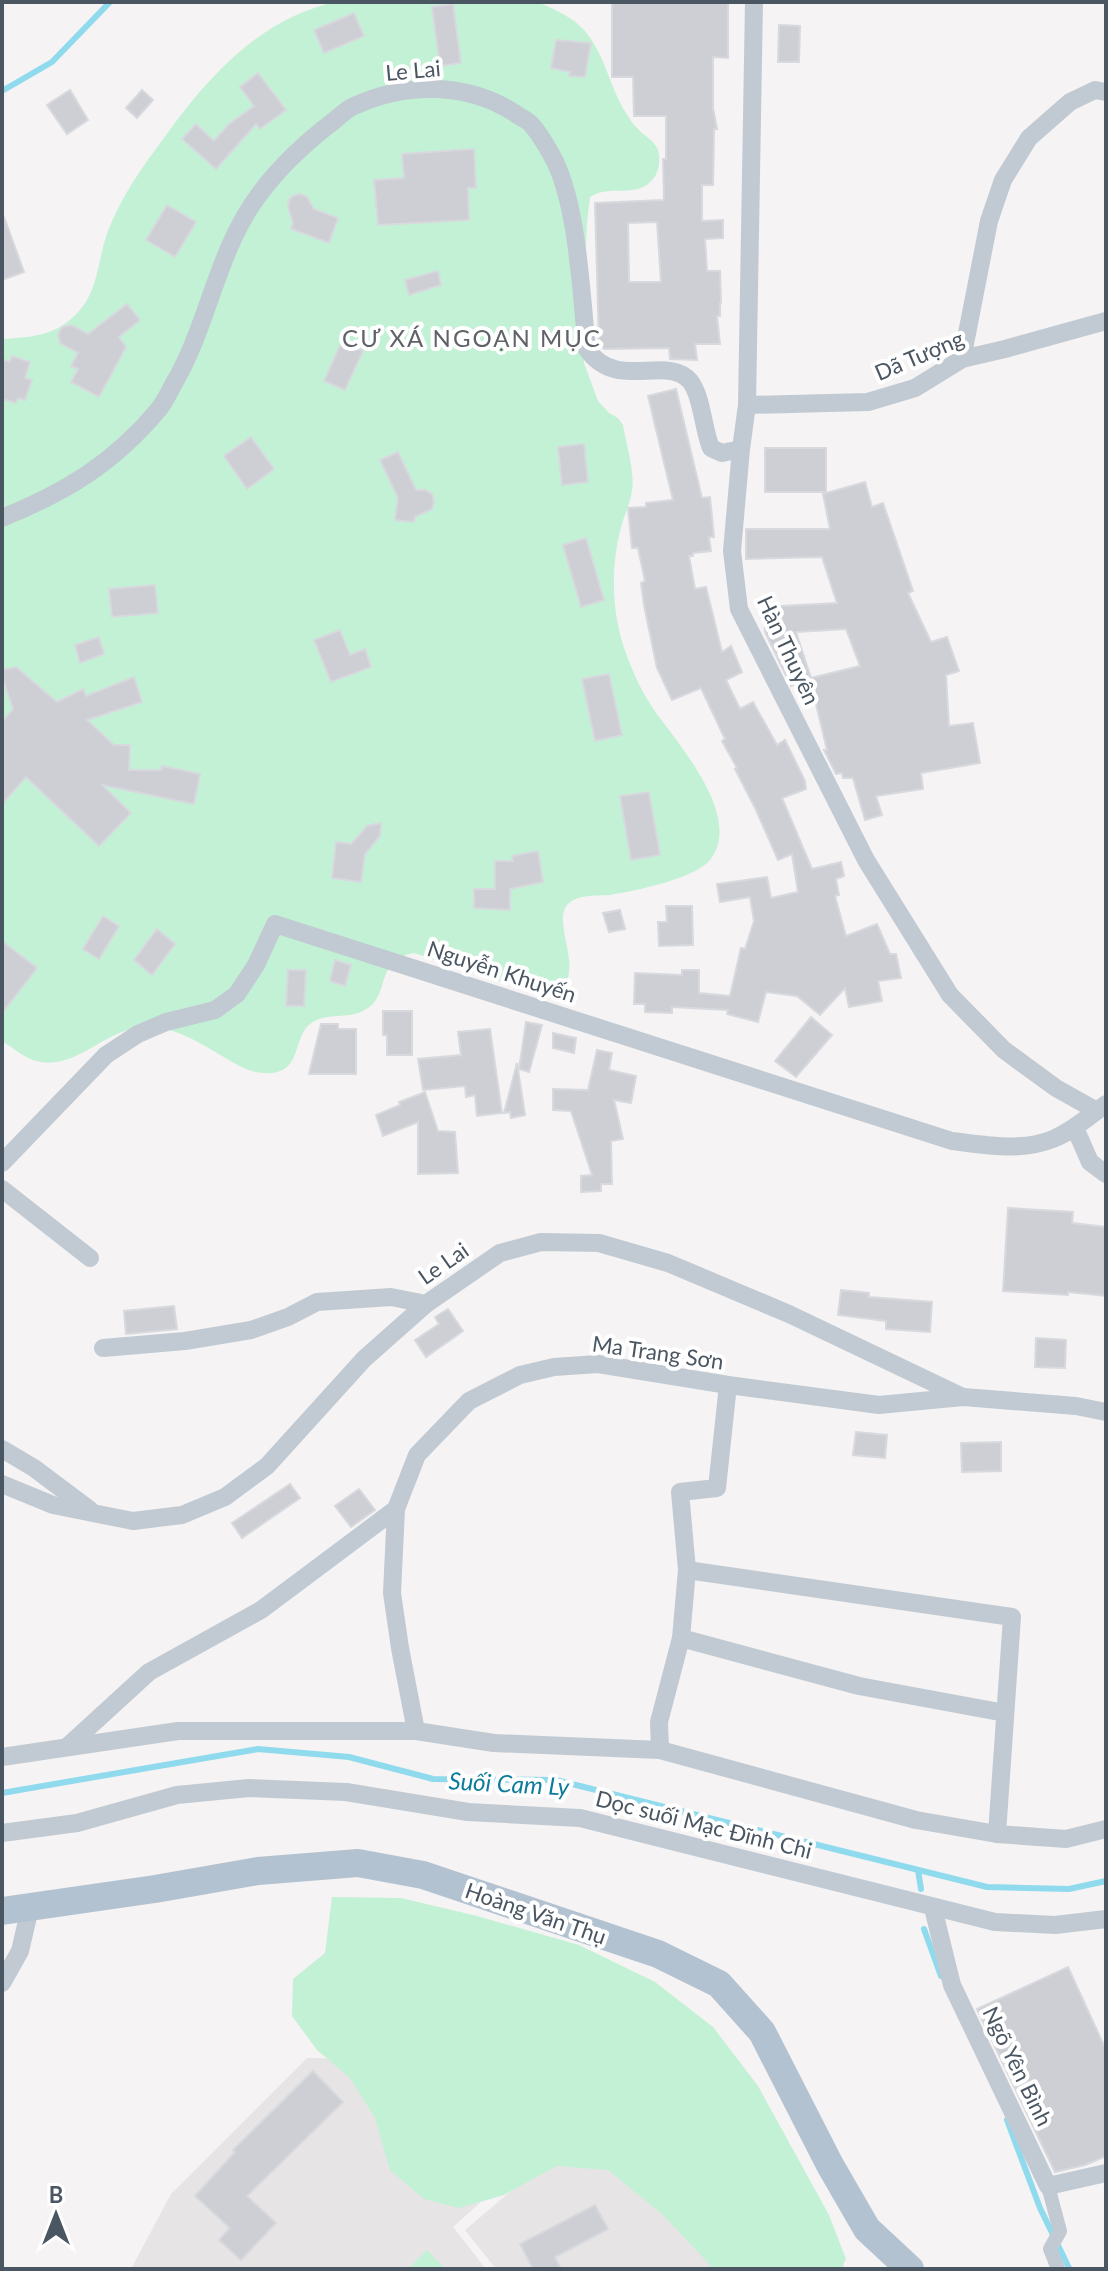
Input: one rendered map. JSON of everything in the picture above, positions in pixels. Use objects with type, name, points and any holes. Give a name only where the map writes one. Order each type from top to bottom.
[{"type":"main road","name":"Hoàng Văn Thụ","points":[[16,1909],[258,1871],[358,1863],[423,1875],[658,1954],[719,1984],[762,2032],[867,2229],[910,2269]]},
{"type":"street","name":"Hàn Thuyên","points":[[754,2],[747,405],[732,551],[739,609],[866,860],[950,995],[1004,1050],[1056,1088],[1102,1107]]},
{"type":"street","name":"Le Lai","points":[[2,518],[37,504],[85,478],[134,437],[161,406],[189,356],[220,270],[238,232],[257,198],[307,141],[351,107],[390,93],[427,89],[471,92],[501,104],[531,124],[552,156],[566,190],[587,349],[595,362],[616,371],[677,372],[689,380],[695,391],[711,448],[722,453],[741,449]]},
{"type":"street","points":[[962,359],[989,221],[1003,180],[1029,138],[1070,102],[1095,90],[1106,92]]},
{"type":"street","name":"Dã Tượng","points":[[747,405],[868,402],[915,388],[962,359],[1106,321]]},
{"type":"street","name":"Nguyễn Khuyến","points":[[2,1163],[106,1055],[138,1034],[166,1022],[215,1010],[237,994],[256,965],[275,924],[952,1141],[1010,1147],[1051,1140],[1075,1128]]},
{"type":"street","points":[[1102,1107],[1075,1128],[1090,1162],[1106,1174]]},
{"type":"street","points":[[2,1189],[90,1258]]},
{"type":"street","name":"Le Lai","points":[[2,1484],[53,1505],[133,1521],[182,1515],[225,1497],[267,1466],[364,1359],[426,1304],[500,1253],[541,1242],[599,1243],[668,1263],[789,1314],[963,1397]]},
{"type":"street","points":[[103,1348],[185,1341],[251,1330],[288,1317],[317,1302],[391,1297],[426,1304]]},
{"type":"street","name":"Ma Trang Sơn","points":[[416,1731],[392,1593],[396,1509],[417,1455],[469,1401],[520,1375],[554,1367],[598,1364],[879,1405],[963,1397]]},
{"type":"street","points":[[660,1750],[659,1722],[681,1638],[687,1570],[680,1492],[717,1488],[728,1385]]},
{"type":"street","points":[[963,1397],[1076,1406],[1106,1412]]},
{"type":"street","points":[[2,1449],[34,1468],[95,1514]]},
{"type":"street","points":[[67,1747],[149,1672],[261,1610],[396,1509]]},
{"type":"street","points":[[687,1570],[1012,1617],[997,1834]]},
{"type":"street","points":[[681,1638],[859,1686],[1005,1713]]},
{"type":"street","points":[[2,1757],[178,1731],[416,1731],[494,1743],[660,1750],[916,1820],[997,1834],[1066,1839],[1106,1829]]},
{"type":"street","name":"Dọc suối Mạc Đĩnh Chi","points":[[2,1833],[77,1823],[177,1795],[249,1788],[346,1792],[468,1812],[580,1818],[995,1922],[1055,1925],[1106,1919]]},
{"type":"street","name":"Ngõ Yên Bình","points":[[933,1908],[952,1985],[1048,2186]]},
{"type":"street","points":[[2,1983],[20,1951],[16,1909]]},
{"type":"street","points":[[1058,2269],[1050,2249],[1060,2231],[1048,2186],[1106,2173]]},
{"type":"shaded area","points":[[307,2058],[363,2059],[502,2183],[453,2227],[486,2269],[131,2269],[171,2194]]},
{"type":"shaded area","points":[[601,2115],[812,2207],[845,2269],[496,2269],[465,2230]]},
{"type":"green space","points":[[336,2],[537,2],[554,9],[575,22],[588,35],[626,113],[658,150],[658,169],[647,185],[631,190],[597,193],[590,197],[582,333],[584,363],[598,401],[623,425],[631,466],[632,491],[620,531],[614,578],[622,641],[646,697],[691,761],[714,803],[719,823],[718,843],[710,860],[692,873],[633,891],[582,897],[568,904],[563,913],[569,968],[567,980],[559,990],[543,996],[414,953],[392,964],[371,1006],[355,1014],[321,1018],[309,1025],[291,1062],[278,1072],[251,1071],[188,1037],[152,1027],[120,1033],[63,1061],[49,1063],[33,1060],[2,1041],[2,339],[34,336],[53,330],[79,311],[91,292],[106,236],[121,203],[134,180],[198,94],[260,36],[309,10]]},
{"type":"green space","points":[[332,1897],[401,1898],[477,1916],[579,1945],[655,1982],[713,2027],[758,2086],[829,2215],[846,2259],[841,2269],[714,2269],[663,2215],[608,2170],[557,2166],[504,2195],[459,2208],[424,2199],[390,2170],[375,2118],[350,2078],[317,2050],[292,2016],[293,1979],[325,1953]]},
{"type":"green space","points":[[427,2250],[445,2269],[408,2269]]},
{"type":"building","points":[[612,2],[728,2],[728,58],[713,57],[713,108],[717,129],[714,129],[713,185],[702,185],[702,221],[723,220],[723,238],[705,239],[707,271],[720,271],[721,303],[720,316],[717,316],[720,344],[695,344],[697,360],[670,359],[669,348],[604,349],[599,344],[595,203],[664,200],[663,159],[666,159],[666,116],[634,116],[633,77],[612,77]],"holes":[[[657,222],[661,282],[629,282],[628,223]]]},
{"type":"building","points":[[453,4],[461,63],[440,66],[432,7]]},
{"type":"building","points":[[354,13],[364,36],[324,53],[314,30]]},
{"type":"building","points":[[779,25],[800,26],[799,62],[778,62]]},
{"type":"building","points":[[556,40],[591,43],[585,77],[569,76],[570,72],[551,68]]},
{"type":"building","points":[[258,73],[286,110],[260,129],[256,124],[216,169],[182,139],[196,124],[214,141],[229,124],[254,106],[240,87]]},
{"type":"building","points":[[70,90],[88,120],[67,134],[47,105]]},
{"type":"building","points":[[142,90],[153,100],[137,118],[126,108]]},
{"type":"building","points":[[474,149],[476,188],[468,188],[469,220],[378,225],[374,180],[404,178],[402,154]]},
{"type":"building","points":[[300,194],[307,197],[314,209],[338,218],[329,243],[291,229],[293,223],[289,200]]},
{"type":"building","points":[[167,205],[196,222],[175,257],[146,240]]},
{"type":"building","points":[[2,218],[24,272],[2,280]]},
{"type":"building","points":[[438,271],[441,285],[409,295],[405,280]]},
{"type":"building","points":[[127,304],[140,320],[119,337],[126,347],[99,397],[71,382],[78,369],[71,366],[78,353],[60,343],[58,335],[62,327],[71,325],[88,334]]},
{"type":"building","points":[[342,341],[363,351],[345,390],[324,381]]},
{"type":"building","points":[[12,356],[30,362],[25,378],[32,380],[25,400],[18,398],[16,403],[2,399],[2,359],[10,362]]},
{"type":"building","points":[[676,389],[702,498],[710,497],[714,537],[709,537],[711,551],[689,556],[695,589],[706,587],[722,652],[731,646],[742,672],[726,680],[740,709],[753,702],[777,745],[785,740],[805,781],[806,789],[782,798],[812,869],[841,862],[844,876],[836,879],[839,895],[835,896],[846,936],[877,924],[890,954],[896,954],[901,978],[878,981],[882,1001],[849,1007],[845,988],[820,1015],[797,996],[766,992],[758,1022],[727,1014],[728,1010],[672,1007],[672,1013],[645,1012],[645,1004],[634,1004],[635,973],[682,975],[682,970],[699,970],[699,993],[730,996],[741,948],[745,949],[754,921],[750,897],[720,902],[717,884],[767,877],[771,898],[798,892],[792,854],[778,860],[722,741],[725,739],[701,688],[672,700],[657,668],[644,605],[641,583],[645,581],[638,548],[632,548],[628,508],[673,500],[648,396]]},
{"type":"building","points":[[251,437],[274,469],[247,489],[224,456]]},
{"type":"building","points":[[584,444],[588,482],[562,485],[558,447]]},
{"type":"building","points":[[765,448],[826,448],[826,492],[765,492]]},
{"type":"building","points":[[398,452],[416,490],[432,494],[434,502],[432,509],[415,517],[414,522],[395,520],[398,498],[380,460]]},
{"type":"building","points":[[865,482],[872,507],[883,503],[913,591],[908,593],[931,642],[947,637],[959,671],[946,675],[949,726],[973,723],[980,763],[921,773],[923,789],[876,796],[882,815],[865,820],[853,778],[836,774],[824,750],[827,750],[810,679],[791,686],[765,632],[764,607],[837,603],[822,557],[746,559],[746,529],[830,529],[823,494]],"holes":[[[846,629],[860,666],[811,678],[796,632]]]},
{"type":"building","points":[[586,538],[604,600],[581,607],[563,545]]},
{"type":"building","points":[[155,585],[158,613],[112,617],[109,589]]},
{"type":"building","points":[[340,630],[350,655],[365,649],[371,667],[331,682],[314,640]]},
{"type":"building","points":[[99,637],[104,654],[80,663],[75,645]]},
{"type":"building","points":[[16,667],[57,702],[83,689],[86,696],[134,677],[142,702],[87,720],[114,745],[130,745],[129,770],[161,770],[162,766],[200,774],[194,804],[102,785],[131,813],[99,846],[26,777],[2,804],[2,722],[13,709],[2,670]]},
{"type":"building","points":[[609,674],[622,735],[595,741],[582,679]]},
{"type":"building","points":[[649,792],[660,855],[631,860],[620,796]]},
{"type":"building","points":[[381,823],[380,836],[365,854],[361,882],[332,878],[336,842],[351,844],[367,826]]},
{"type":"building","points":[[538,851],[543,882],[510,889],[510,910],[474,908],[474,889],[495,889],[495,861],[513,861],[512,856]]},
{"type":"building","points":[[666,906],[692,906],[693,945],[659,946],[658,922],[667,922]]},
{"type":"building","points":[[620,910],[625,929],[609,932],[603,913]]},
{"type":"building","points":[[103,916],[119,926],[99,959],[83,949]]},
{"type":"building","points":[[157,929],[175,944],[152,975],[134,960]]},
{"type":"building","points":[[2,941],[37,968],[2,1013]]},
{"type":"building","points":[[335,960],[351,965],[345,986],[330,981]]},
{"type":"building","points":[[288,970],[306,970],[304,1006],[286,1006]]},
{"type":"building","points":[[383,1011],[412,1011],[412,1055],[387,1055]]},
{"type":"building","points":[[811,1017],[832,1035],[796,1077],[775,1061]]},
{"type":"building","points":[[526,1022],[542,1025],[529,1072],[519,1069]]},
{"type":"building","points":[[321,1024],[338,1024],[338,1029],[356,1029],[356,1074],[309,1074]]},
{"type":"building","points":[[490,1029],[502,1113],[477,1116],[475,1095],[466,1097],[465,1086],[423,1090],[418,1059],[461,1055],[458,1032]]},
{"type":"building","points":[[553,1033],[576,1038],[574,1053],[553,1048]]},
{"type":"building","points":[[597,1050],[612,1053],[609,1070],[636,1076],[631,1103],[614,1100],[623,1139],[611,1141],[612,1184],[601,1184],[601,1191],[581,1192],[581,1176],[592,1175],[571,1111],[553,1110],[553,1089],[588,1090]]},
{"type":"building","points":[[517,1063],[525,1115],[511,1118],[510,1112],[504,1113]]},
{"type":"building","points":[[425,1092],[438,1131],[455,1132],[458,1173],[418,1174],[418,1122],[383,1136],[376,1115]]},
{"type":"building","points":[[1008,1208],[1073,1212],[1072,1223],[1106,1227],[1106,1296],[1003,1291]]},
{"type":"building","points":[[841,1290],[869,1293],[869,1297],[932,1302],[930,1332],[886,1329],[886,1321],[838,1315]]},
{"type":"building","points":[[174,1306],[177,1329],[126,1334],[124,1311]]},
{"type":"building","points":[[448,1309],[463,1331],[426,1357],[415,1340],[439,1324],[435,1317]]},
{"type":"building","points":[[1036,1338],[1066,1340],[1065,1368],[1035,1367]]},
{"type":"building","points":[[856,1432],[887,1435],[885,1458],[853,1455]]},
{"type":"building","points":[[1001,1442],[1001,1471],[962,1472],[961,1443]]},
{"type":"building","points":[[290,1484],[300,1498],[242,1538],[232,1523]]},
{"type":"building","points":[[359,1489],[375,1510],[351,1527],[335,1506]]},
{"type":"building","points":[[1068,1967],[1106,2050],[1106,2156],[1055,2172],[977,2009]]},
{"type":"building","points":[[313,2071],[343,2102],[247,2196],[276,2223],[241,2260],[219,2240],[230,2228],[195,2196],[235,2152],[233,2150]]},
{"type":"building","points":[[595,2205],[608,2229],[555,2257],[561,2269],[533,2269],[520,2244]]},
{"type":"waterway","name":"Suối Cam Ly","points":[[2,91],[52,62],[110,2]]},
{"type":"waterway","name":"Suối Cam Ly","points":[[2,1793],[258,1749],[349,1757],[433,1779],[556,1780],[987,1887],[1069,1889],[1106,1881]]},
{"type":"waterway","points":[[918,1870],[921,1889]]},
{"type":"waterway","points":[[924,1929],[941,1976]]},
{"type":"waterway","points":[[1007,2120],[1040,2208],[1069,2268]]},
{"type":"district","name":"CƯ XÁ NGOẠN MỤC","points":[[472,337]]}]
